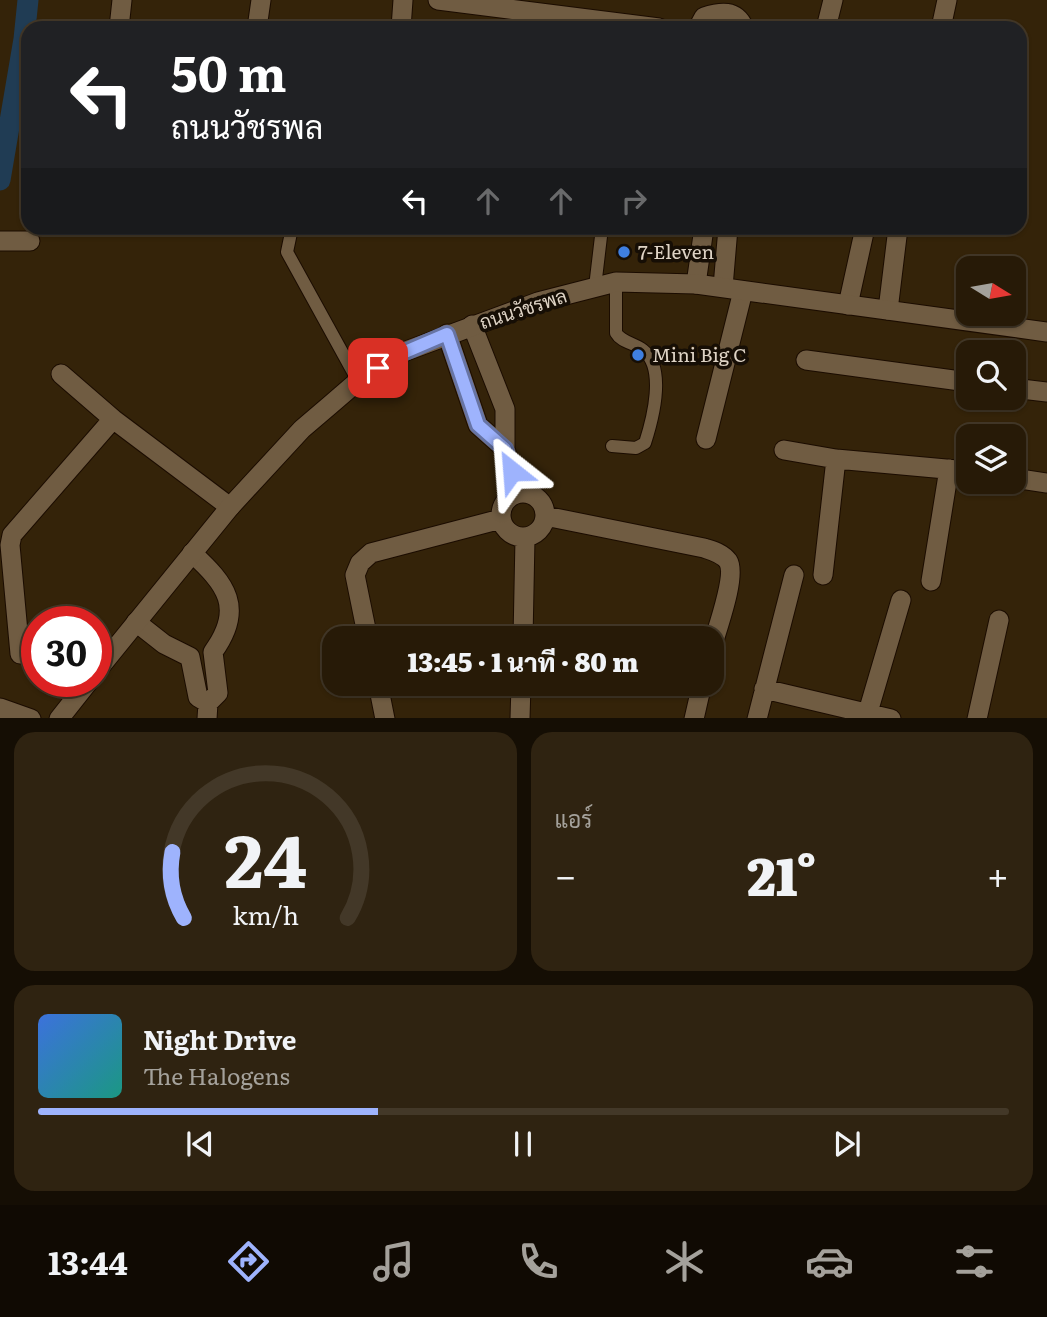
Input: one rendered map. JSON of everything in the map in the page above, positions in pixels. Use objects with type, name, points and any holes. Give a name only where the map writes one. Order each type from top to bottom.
[{"type":"street","points":[[120,21],[122,0]]},
{"type":"street","points":[[258,21],[261,0]]},
{"type":"street","points":[[402,21],[403,0]]},
{"type":"street","points":[[438,0],[602,21]]},
{"type":"street","points":[[828,21],[833,0]]},
{"type":"street","points":[[942,21],[947,0]]},
{"type":"street","points":[[702,21],[721,6],[739,21]]},
{"type":"street","points":[[696,284],[703,235]]},
{"type":"street","points":[[706,439],[733,289],[729,235]]},
{"type":"street","points":[[848,305],[863,235]]},
{"type":"street","points":[[888,310],[897,235]]},
{"type":"street","points":[[0,241],[30,241]]},
{"type":"street","name":"ถนนวัชรพล","points":[[112,652],[230,507],[302,429],[358,381],[398,355],[447,334],[538,302],[616,282],[696,284],[1047,332]]},
{"type":"street","points":[[472,326],[505,409],[505,449],[519,493]]},
{"type":"street","points":[[447,334],[478,425],[505,449]]},
{"type":"street","points":[[806,360],[956,380]]},
{"type":"street","points":[[61,374],[113,419],[230,507]]},
{"type":"street","points":[[1026,390],[1047,392]]},
{"type":"street","points":[[20,654],[10,545],[12,535],[113,419]]},
{"type":"street","points":[[784,450],[836,459],[956,470]]},
{"type":"street","points":[[823,575],[836,459]]},
{"type":"street","points":[[931,581],[956,478]]},
{"type":"street","points":[[1026,480],[1047,483]]},
{"type":"street","points":[[519,493],[537,499],[542,504],[545,516],[541,528],[525,538],[512,535],[500,519],[507,500],[519,493]]},
{"type":"street","points":[[545,516],[704,548],[721,554],[729,563],[731,576],[718,626]]},
{"type":"street","points":[[365,626],[355,575],[360,563],[371,553],[500,519]]},
{"type":"street","points":[[523,626],[525,538]]},
{"type":"street","points":[[136,622],[164,644],[190,657],[213,652],[221,641],[229,618],[227,593],[216,576],[192,553]]},
{"type":"street","points":[[757,718],[794,575]]},
{"type":"street","points":[[764,689],[867,716],[901,600]]},
{"type":"street","points":[[977,718],[999,620]]},
{"type":"street","points":[[190,657],[198,697],[208,711],[218,693],[213,652]]},
{"type":"street","points":[[380,696],[385,718]]},
{"type":"street","points":[[520,718],[521,696]]},
{"type":"street","points":[[694,718],[699,696]]},
{"type":"street","points":[[64,716],[78,697]]},
{"type":"street","points":[[0,708],[28,718]]},
{"type":"lane","points":[[291,235],[287,252],[358,381]]},
{"type":"lane","points":[[595,287],[601,235]]},
{"type":"lane","points":[[612,446],[636,448],[645,443],[657,377],[653,360],[642,349],[619,338],[616,333],[616,282]]},
{"type":"waterway","points":[[26,21],[28,0]]},
{"type":"waterway","points":[[0,180],[21,57]]},
{"type":"place","name":"7-Eleven","points":[[624,252]]},
{"type":"place","name":"Mini Big C","points":[[638,355]]},
{"type":"route","points":[[378,368],[398,355],[447,334],[478,425],[505,449],[512,471]]}]
